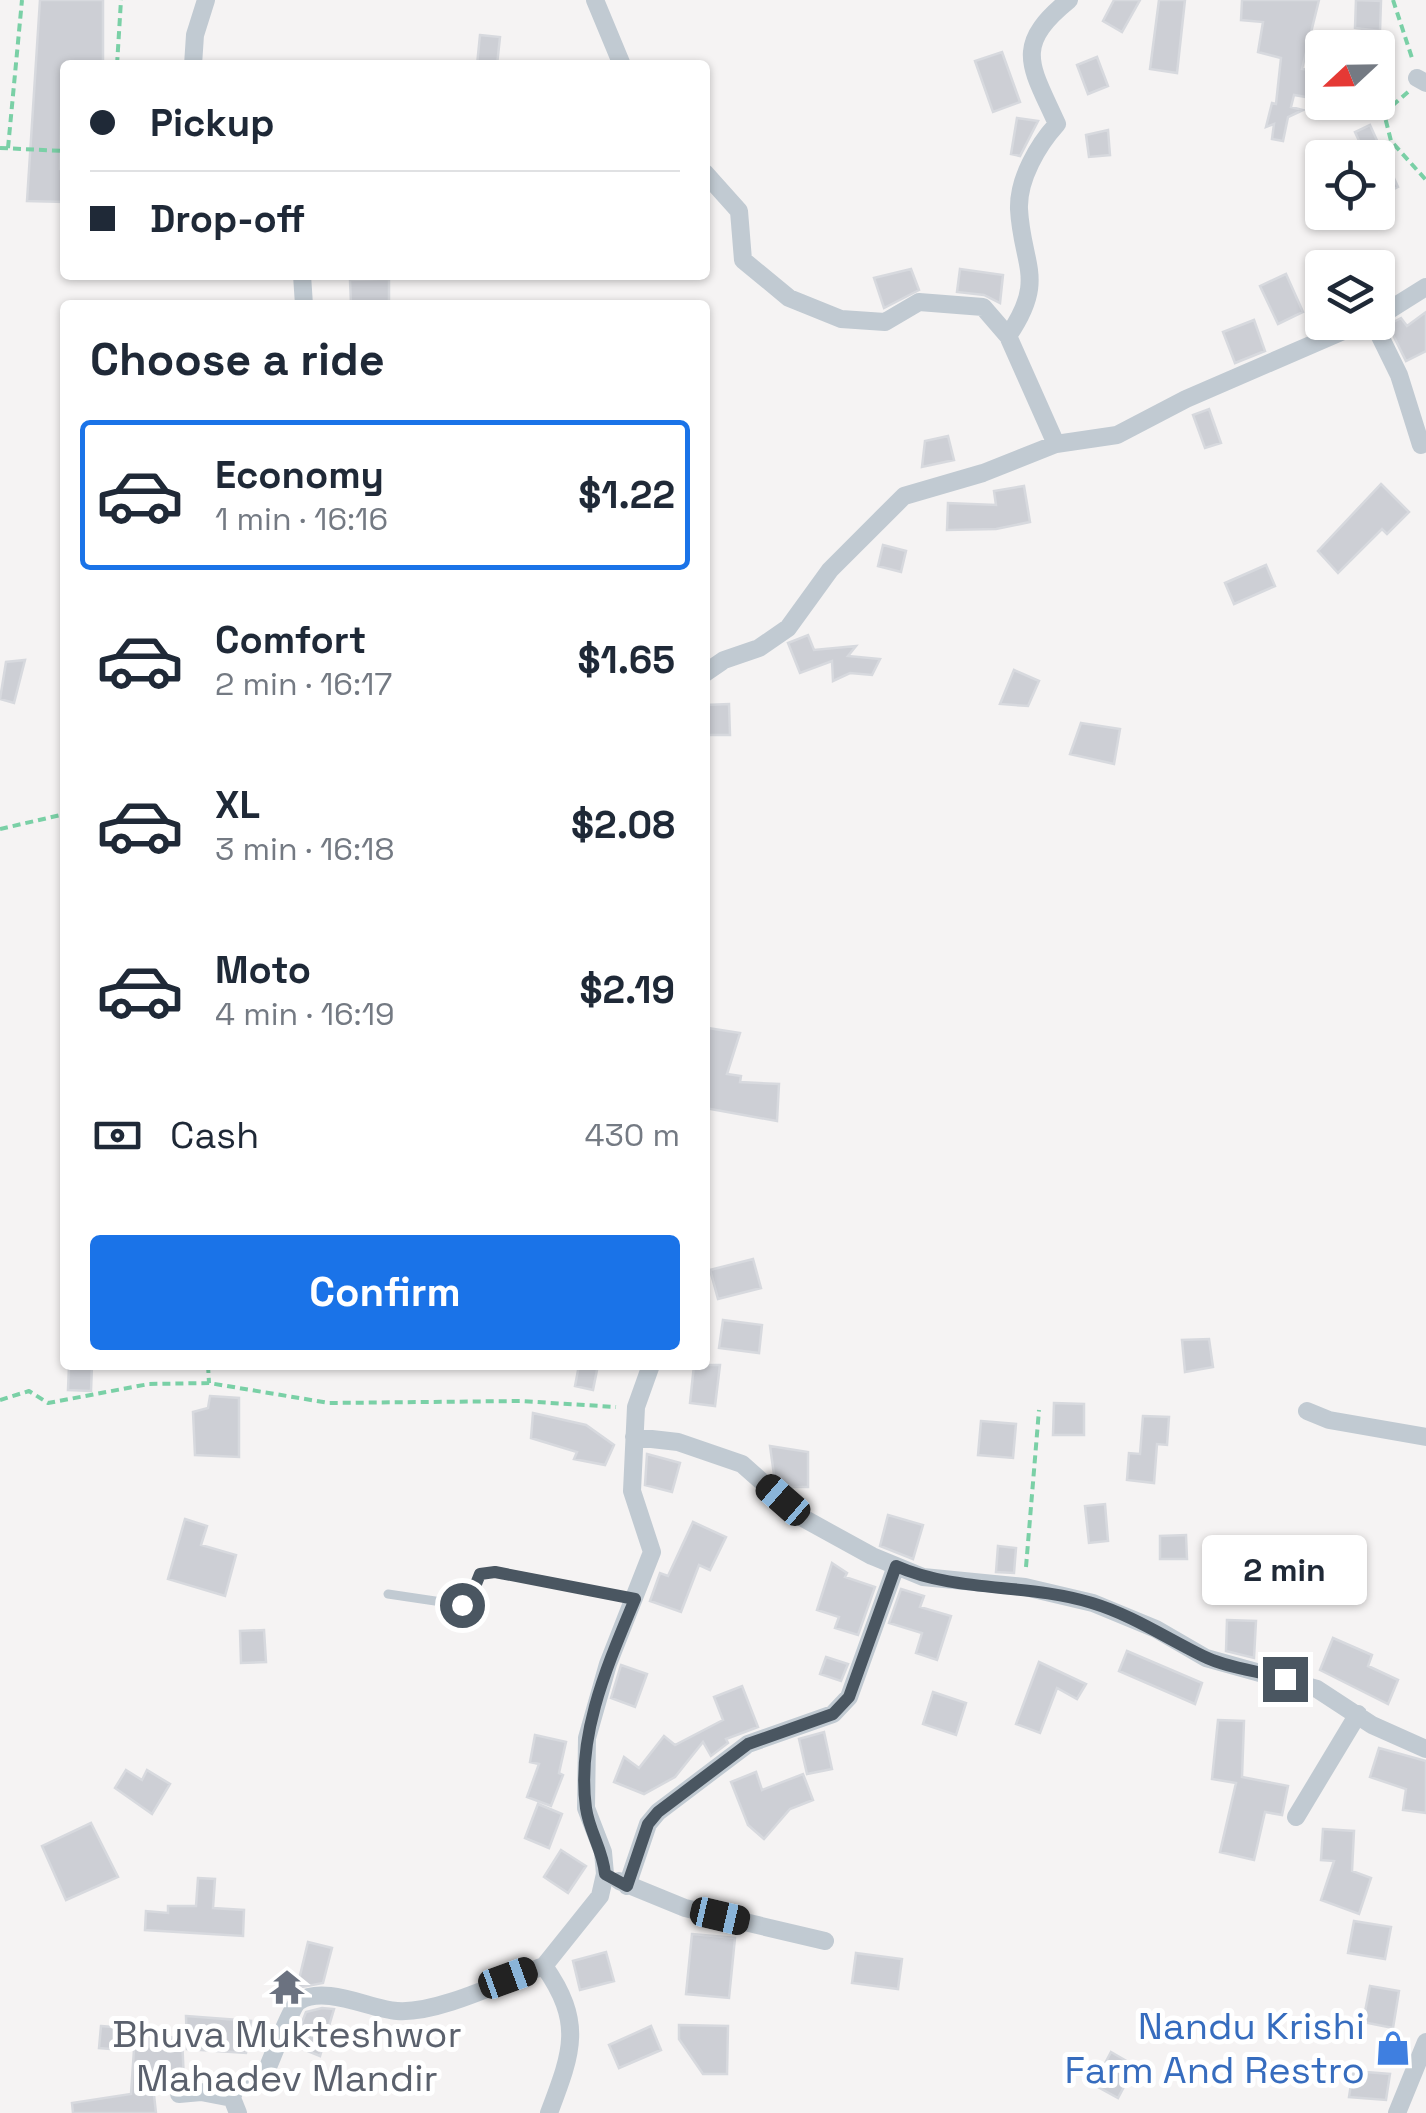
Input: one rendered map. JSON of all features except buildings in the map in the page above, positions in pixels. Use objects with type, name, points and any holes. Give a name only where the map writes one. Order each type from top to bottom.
[{"type":"street","points":[[193,60],[194,35],[206,0]]},
{"type":"street","points":[[595,0],[620,60]]},
{"type":"street","points":[[1008,336],[1022,316],[1033,274],[1019,206],[1037,146],[1057,124],[1030,64],[1039,24],[1068,0]]},
{"type":"street","points":[[710,178],[739,210],[743,260],[789,298],[841,319],[885,322],[920,302],[983,307],[1008,336],[1056,444]]},
{"type":"street","points":[[1395,307],[1426,288]]},
{"type":"street","points":[[710,670],[724,660],[759,648],[788,628],[830,570],[904,496],[983,473],[1056,444],[1117,434],[1186,399],[1322,340]]},
{"type":"street","points":[[1384,340],[1400,375],[1420,445]]},
{"type":"street","points":[[179,2094],[201,2092],[235,2106],[236,2086],[261,2083],[282,2044],[288,2015],[296,2002],[311,1996],[399,2011],[436,2004],[544,1966],[600,1896],[605,1874],[603,1852],[586,1808],[587,1738],[608,1664],[652,1552],[632,1491],[636,1408],[649,1370]]},
{"type":"street","points":[[1307,1411],[1329,1420],[1426,1437]]},
{"type":"street","points":[[634,1438],[678,1442],[742,1464],[804,1518],[923,1578],[1025,1587],[1093,1603],[1156,1629],[1206,1658],[1316,1689],[1426,1749]]},
{"type":"street","points":[[627,1886],[648,1824],[658,1812],[748,1744],[833,1714],[849,1697],[896,1566]]},
{"type":"street","points":[[1296,1817],[1358,1714]]},
{"type":"street","points":[[605,1874],[685,1908],[825,1941]]},
{"type":"street","points":[[544,1966],[564,1995],[572,2052],[549,2113]]},
{"type":"street","points":[[1397,2113],[1426,2042]]},
{"type":"lane","points":[[388,1594],[462,1605],[470,1599],[480,1574],[495,1572],[635,1599]]},
{"type":"path","points":[[8,148],[22,0]]},
{"type":"path","points":[[117,60],[121,0]]},
{"type":"path","points":[[1393,0],[1421,80],[1384,113],[1390,141],[1426,180]]},
{"type":"path","points":[[0,148],[60,151]]},
{"type":"path","points":[[0,828],[60,815]]},
{"type":"path","points":[[208,1370],[209,1383]]},
{"type":"path","points":[[0,1400],[29,1391],[48,1403],[148,1384],[209,1383],[329,1403],[520,1401],[636,1408]]},
{"type":"path","points":[[1025,1587],[1039,1410]]},
{"type":"place","name":"Bhuva Mukteshwor Mahadev Mandir","points":[[287,1987]]},
{"type":"place","name":"Nandu Krishi Farm And Restro","points":[[1393,2048]]},
{"type":"route","points":[[462,1605],[470,1599],[480,1574],[495,1572],[635,1599],[608,1664],[587,1738],[586,1808],[593,1834],[603,1852],[605,1874],[627,1886],[648,1824],[658,1812],[748,1744],[833,1714],[849,1697],[896,1566],[923,1578],[1025,1587],[1093,1603],[1156,1629],[1206,1658],[1285,1679]]}]
